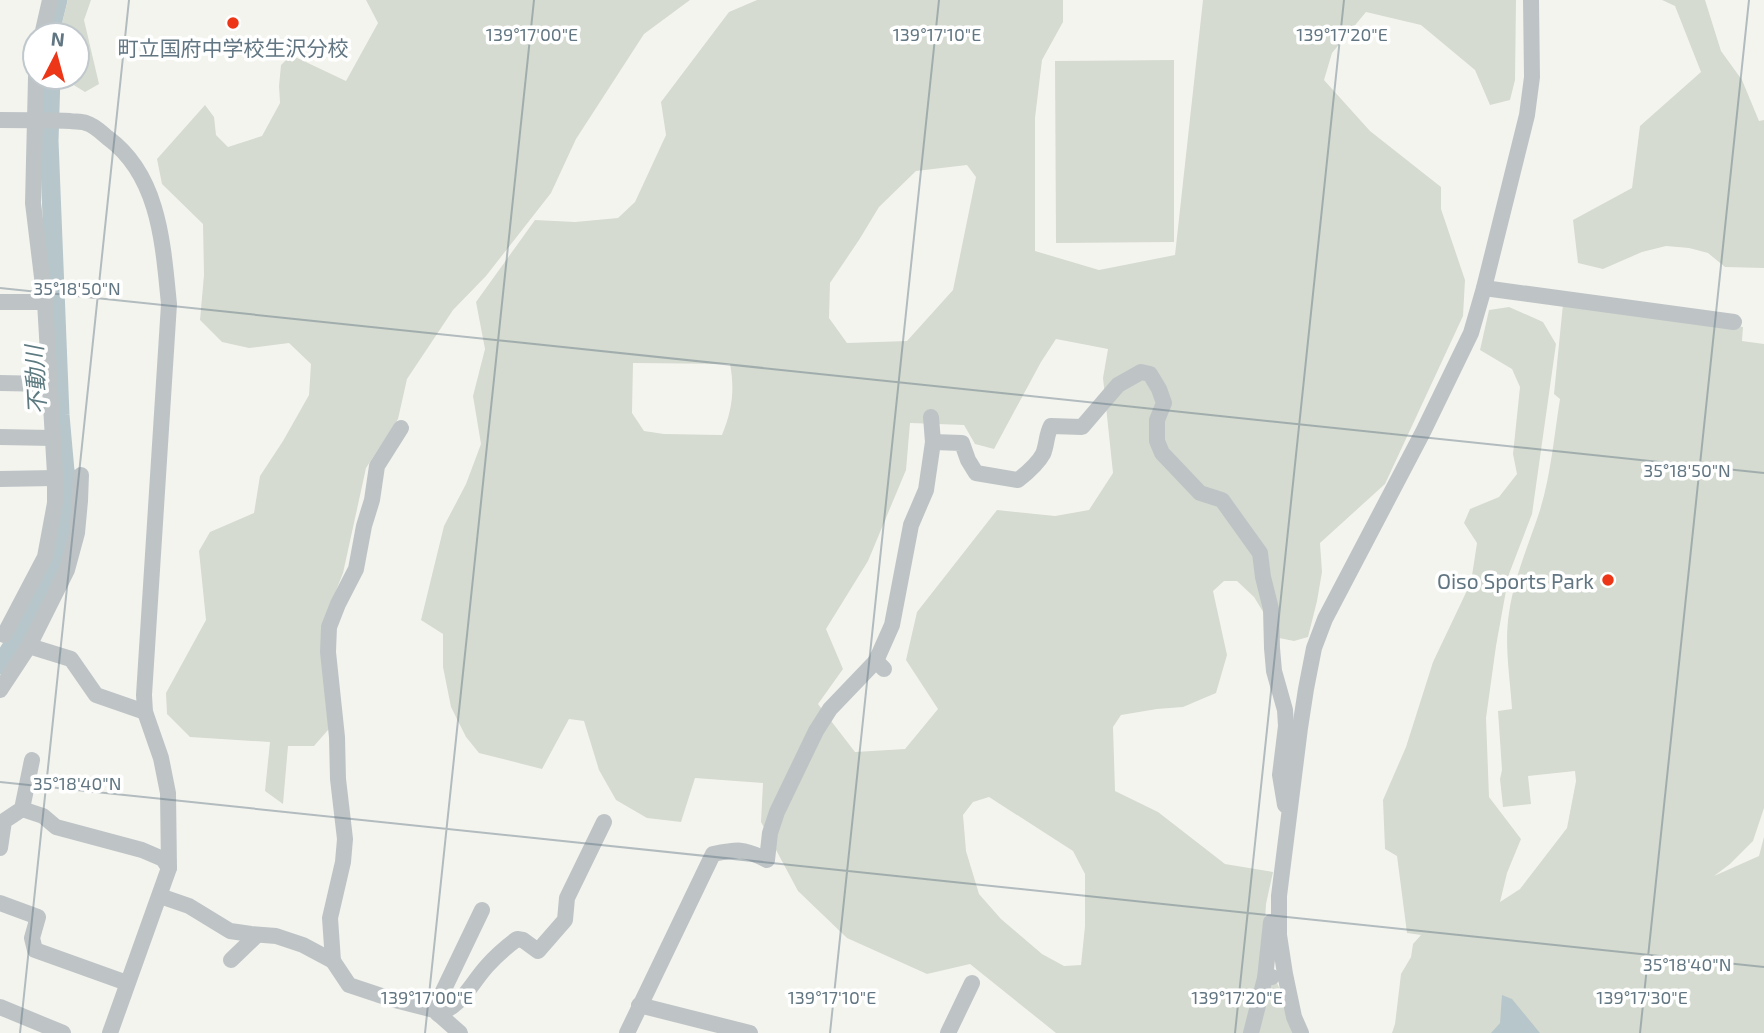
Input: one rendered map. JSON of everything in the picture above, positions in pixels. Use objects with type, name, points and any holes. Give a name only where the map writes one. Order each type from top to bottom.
[{"type":"street","points":[[45,21],[50,0]]},
{"type":"street","points":[[1301,1033],[1294,1017],[1285,974],[1279,935],[1279,896],[1300,728],[1314,648],[1325,619],[1423,432],[1471,333],[1527,115],[1532,77],[1531,0]]},
{"type":"street","points":[[4,635],[45,557],[55,503],[45,302],[33,203],[35,91]]},
{"type":"street","points":[[0,120],[87,123],[113,142],[138,169],[148,190],[157,217],[164,257],[169,304],[144,695],[145,712],[161,758],[168,793],[169,868],[110,1033]]},
{"type":"street","points":[[1484,288],[1734,321]]},
{"type":"street","points":[[0,302],[45,302]]},
{"type":"street","points":[[933,442],[962,443],[976,473],[1018,480],[1031,470],[1043,453],[1051,426],[1082,427],[1118,385],[1141,372],[1150,374],[1164,403],[1157,420],[1157,441],[1162,453],[1200,493],[1222,500],[1260,553],[1262,577],[1271,609],[1274,671],[1285,710],[1286,726],[1280,775],[1288,825]]},
{"type":"street","points":[[0,383],[49,384]]},
{"type":"street","points":[[627,1033],[713,854],[737,849],[751,852],[766,860],[770,833],[777,812],[816,731],[830,709],[880,665],[892,625],[911,525],[926,490],[933,442],[931,416]]},
{"type":"street","points":[[333,961],[330,918],[343,862],[345,839],[328,652],[329,627],[356,569],[377,466],[401,428]]},
{"type":"street","points":[[0,437],[52,438]]},
{"type":"street","points":[[0,690],[29,646],[67,570],[77,533],[81,475]]},
{"type":"street","points":[[0,479],[55,478]]},
{"type":"street","points":[[29,646],[71,659],[96,695],[145,712]]},
{"type":"street","points":[[0,848],[4,821],[22,809],[32,760]]},
{"type":"street","points":[[22,809],[43,816],[56,827],[142,850],[163,859],[169,868]]},
{"type":"street","points":[[160,896],[190,906],[230,931],[276,936],[303,945],[333,961],[349,985],[436,1012],[450,1010],[487,966],[517,939],[523,940],[538,951],[565,920],[568,898],[604,822]]},
{"type":"street","points":[[1251,1033],[1265,978],[1273,908],[1279,896]]},
{"type":"street","points":[[0,903],[38,917],[33,938],[35,950],[127,983]]},
{"type":"street","points":[[436,1012],[482,910]]},
{"type":"street","points":[[230,931],[231,960],[257,935]]},
{"type":"street","points":[[1265,978],[1285,974]]},
{"type":"street","points":[[948,1033],[972,983]]},
{"type":"street","points":[[639,1005],[750,1033]]},
{"type":"street","points":[[0,1007],[64,1033]]},
{"type":"street","points":[[436,1012],[460,1033]]},
{"type":"shaded area","points":[[68,0],[91,0],[84,21],[63,21]]},
{"type":"shaded area","points":[[366,0],[690,0],[644,34],[576,139],[551,193],[486,276],[453,310],[407,379],[398,419],[366,468],[343,573],[322,626],[342,714],[314,746],[288,746],[283,804],[265,791],[270,742],[190,737],[167,714],[166,693],[206,620],[199,551],[210,532],[254,513],[260,476],[309,395],[311,364],[289,343],[249,348],[222,342],[200,320],[204,275],[203,224],[162,184],[157,159],[205,105],[214,117],[216,135],[228,147],[262,136],[280,103],[281,65],[291,55],[346,81],[378,23]]},
{"type":"shaded area","points":[[757,0],[1063,0],[1063,22],[1042,60],[1035,118],[1035,251],[1099,270],[1175,255],[1203,0],[1516,0],[1515,80],[1510,100],[1490,105],[1475,70],[1421,25],[1366,12],[1332,53],[1324,80],[1370,131],[1441,187],[1441,209],[1465,280],[1463,316],[1385,484],[1320,543],[1322,572],[1308,637],[1294,641],[1279,638],[1254,597],[1237,581],[1224,581],[1213,591],[1227,655],[1216,693],[1183,707],[1121,715],[1113,727],[1115,791],[1158,812],[1225,864],[1273,872],[1266,904],[1263,955],[1285,999],[1294,1033],[1056,1033],[970,964],[927,974],[847,938],[798,891],[761,822],[763,783],[695,778],[681,822],[647,818],[616,800],[599,770],[584,721],[569,719],[542,769],[479,753],[466,737],[451,707],[443,667],[443,634],[421,620],[444,526],[466,484],[481,444],[473,396],[485,349],[476,302],[535,220],[575,222],[618,218],[635,202],[666,135],[661,102],[729,12]],"holes":[[[967,165],[976,177],[953,290],[907,341],[847,343],[829,318],[830,283],[879,207],[916,171]],[[1056,339],[1108,349],[1103,378],[1113,473],[1089,510],[1055,516],[997,510],[917,612],[906,660],[938,709],[905,749],[855,752],[818,704],[843,669],[826,629],[868,561],[906,470],[910,423],[964,425],[975,444],[994,449]],[[633,363],[730,364],[732,400],[722,435],[644,431],[632,413]],[[989,797],[1073,851],[1085,874],[1085,926],[1081,965],[1064,966],[1042,954],[1001,919],[979,894],[966,851],[963,815],[973,802]]]},
{"type":"shaded area","points":[[1662,0],[1705,0],[1721,51],[1742,80],[1759,121],[1764,120],[1764,268],[1725,267],[1708,253],[1666,246],[1642,252],[1603,269],[1578,263],[1573,220],[1632,188],[1640,126],[1701,72],[1675,6]]},
{"type":"shaded area","points":[[91,50],[99,84],[91,89]]},
{"type":"shaded area","points":[[1174,60],[1174,242],[1056,243],[1055,61]]},
{"type":"shaded area","name":"Oiso Sports Park","points":[[1563,304],[1743,327],[1742,341],[1764,344],[1764,808],[1753,841],[1714,876],[1759,856],[1764,837],[1764,1033],[1392,1033],[1401,974],[1411,957],[1413,944],[1421,935],[1407,933],[1397,856],[1385,849],[1383,800],[1406,747],[1433,662],[1471,582],[1477,543],[1464,523],[1470,509],[1499,497],[1517,474],[1513,454],[1520,387],[1512,369],[1480,350],[1489,310],[1509,307],[1543,322],[1556,344],[1532,514],[1509,574],[1486,718],[1489,797],[1521,839],[1507,873],[1500,902],[1520,889],[1567,828],[1576,781],[1575,771],[1528,776],[1531,804],[1503,807],[1498,711],[1512,709],[1507,649],[1509,613],[1514,586],[1540,510],[1550,469],[1560,399],[1554,394]]},
{"type":"shaded area","points":[[1502,995],[1512,999],[1540,1033],[1491,1033],[1500,1023]]},
{"type":"waterway","name":"不動川","points":[[53,21],[58,0]]},
{"type":"waterway","name":"不動川","points":[[0,665],[27,623],[56,566],[70,484],[65,471],[60,415],[49,141],[51,91]]},
{"type":"place","name":"町立国府中学校生沢分校","points":[[233,23]]},
{"type":"place","name":"Oiso Sports Park","points":[[1608,580]]}]
